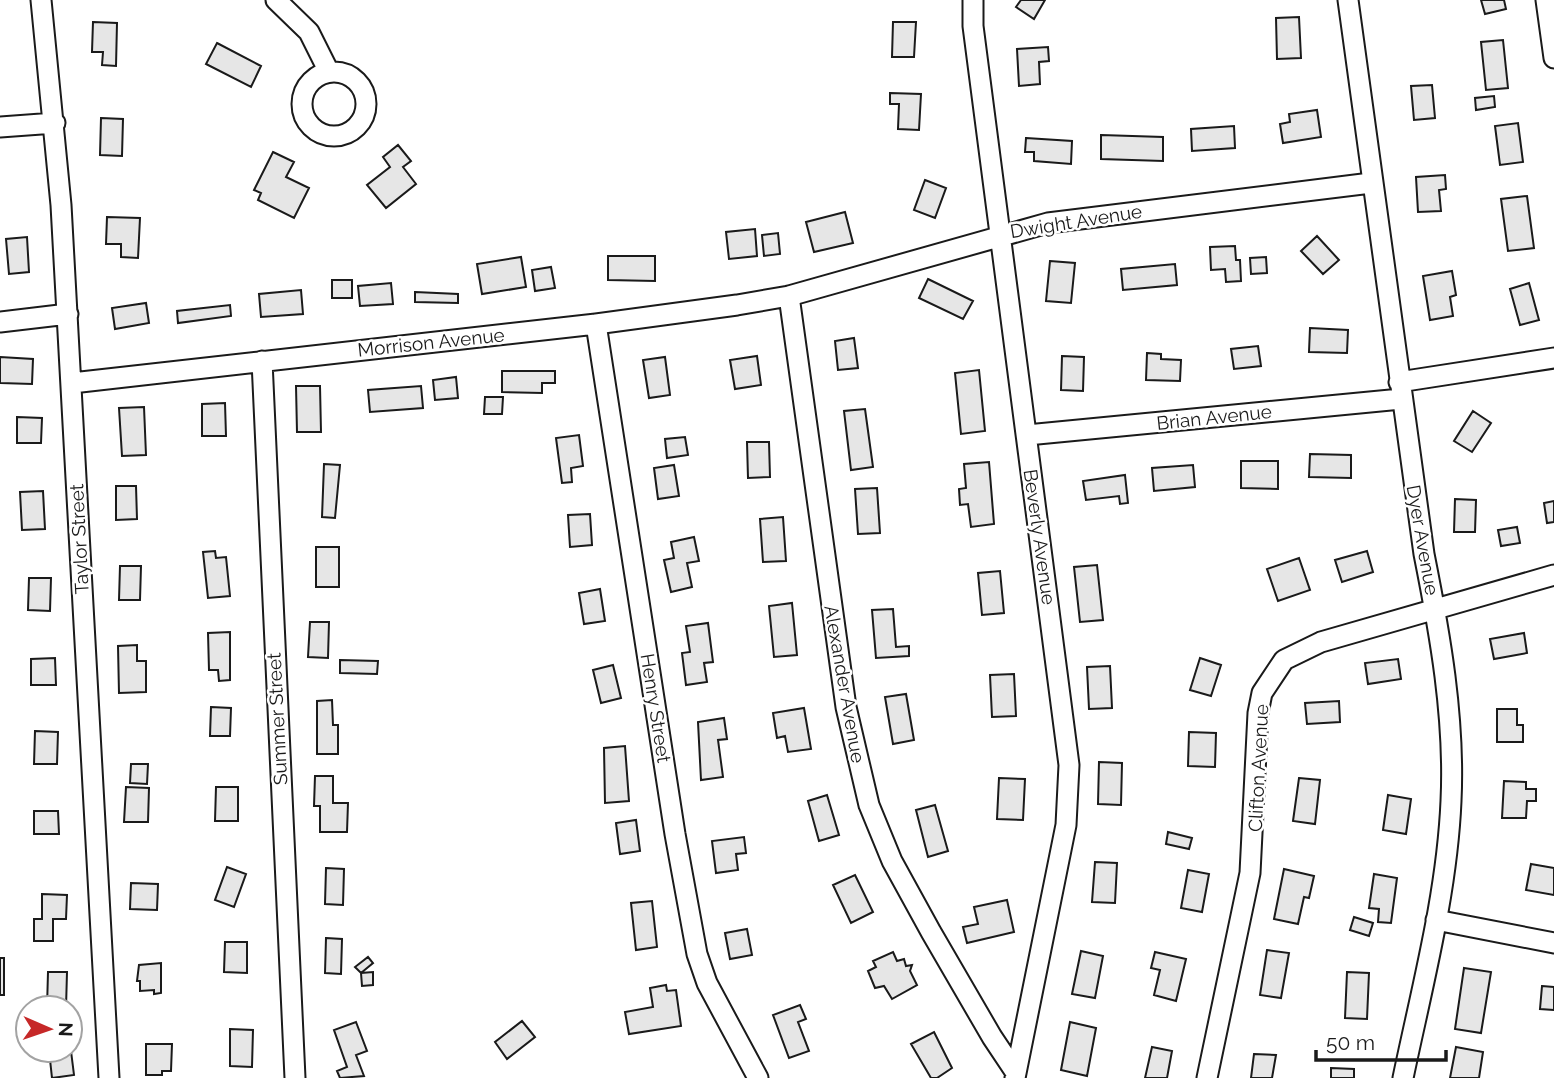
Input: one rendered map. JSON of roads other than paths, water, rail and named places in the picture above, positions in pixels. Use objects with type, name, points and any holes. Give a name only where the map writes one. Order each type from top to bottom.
[{"type":"street","name":"Taylor Street","points":[[41,0],[55,123],[68,314],[92,804],[109,1078]]},
{"type":"street","points":[[276,0],[309,33],[329,72]]},
{"type":"street","name":"Beverly Avenue","points":[[973,0],[972,26],[1027,435],[1069,785],[1066,825],[1056,885],[1016,1075]]},
{"type":"street","name":"Dyer Avenue","points":[[1348,0],[1400,390],[1436,611],[1451,740],[1451,801],[1436,920],[1403,1078]]},
{"type":"street","points":[[1546,0],[1554,58]]},
{"type":"street","points":[[0,127],[55,123]]},
{"type":"street","name":"Dwight Avenue","points":[[789,296],[1000,234],[1060,221],[1371,183]]},
{"type":"street","name":"Morrison Avenue","points":[[72,383],[596,324],[789,296]]},
{"type":"street","name":"Alexander Avenue","points":[[789,296],[846,707],[869,805],[892,861],[1016,1075]]},
{"type":"street","points":[[0,322],[68,314]]},
{"type":"street","name":"Henry Street","points":[[596,324],[675,834],[697,954],[712,993],[758,1078]]},
{"type":"street","name":"Brian Avenue","points":[[1027,435],[1400,390],[1554,358]]},
{"type":"street","name":"Summer Street","points":[[262,361],[295,1078]]},
{"type":"street","name":"Clifton Avenue","points":[[1207,1078],[1250,873],[1262,693],[1284,660],[1321,642],[1554,576]]},
{"type":"street","points":[[1436,920],[1554,943]]}]
